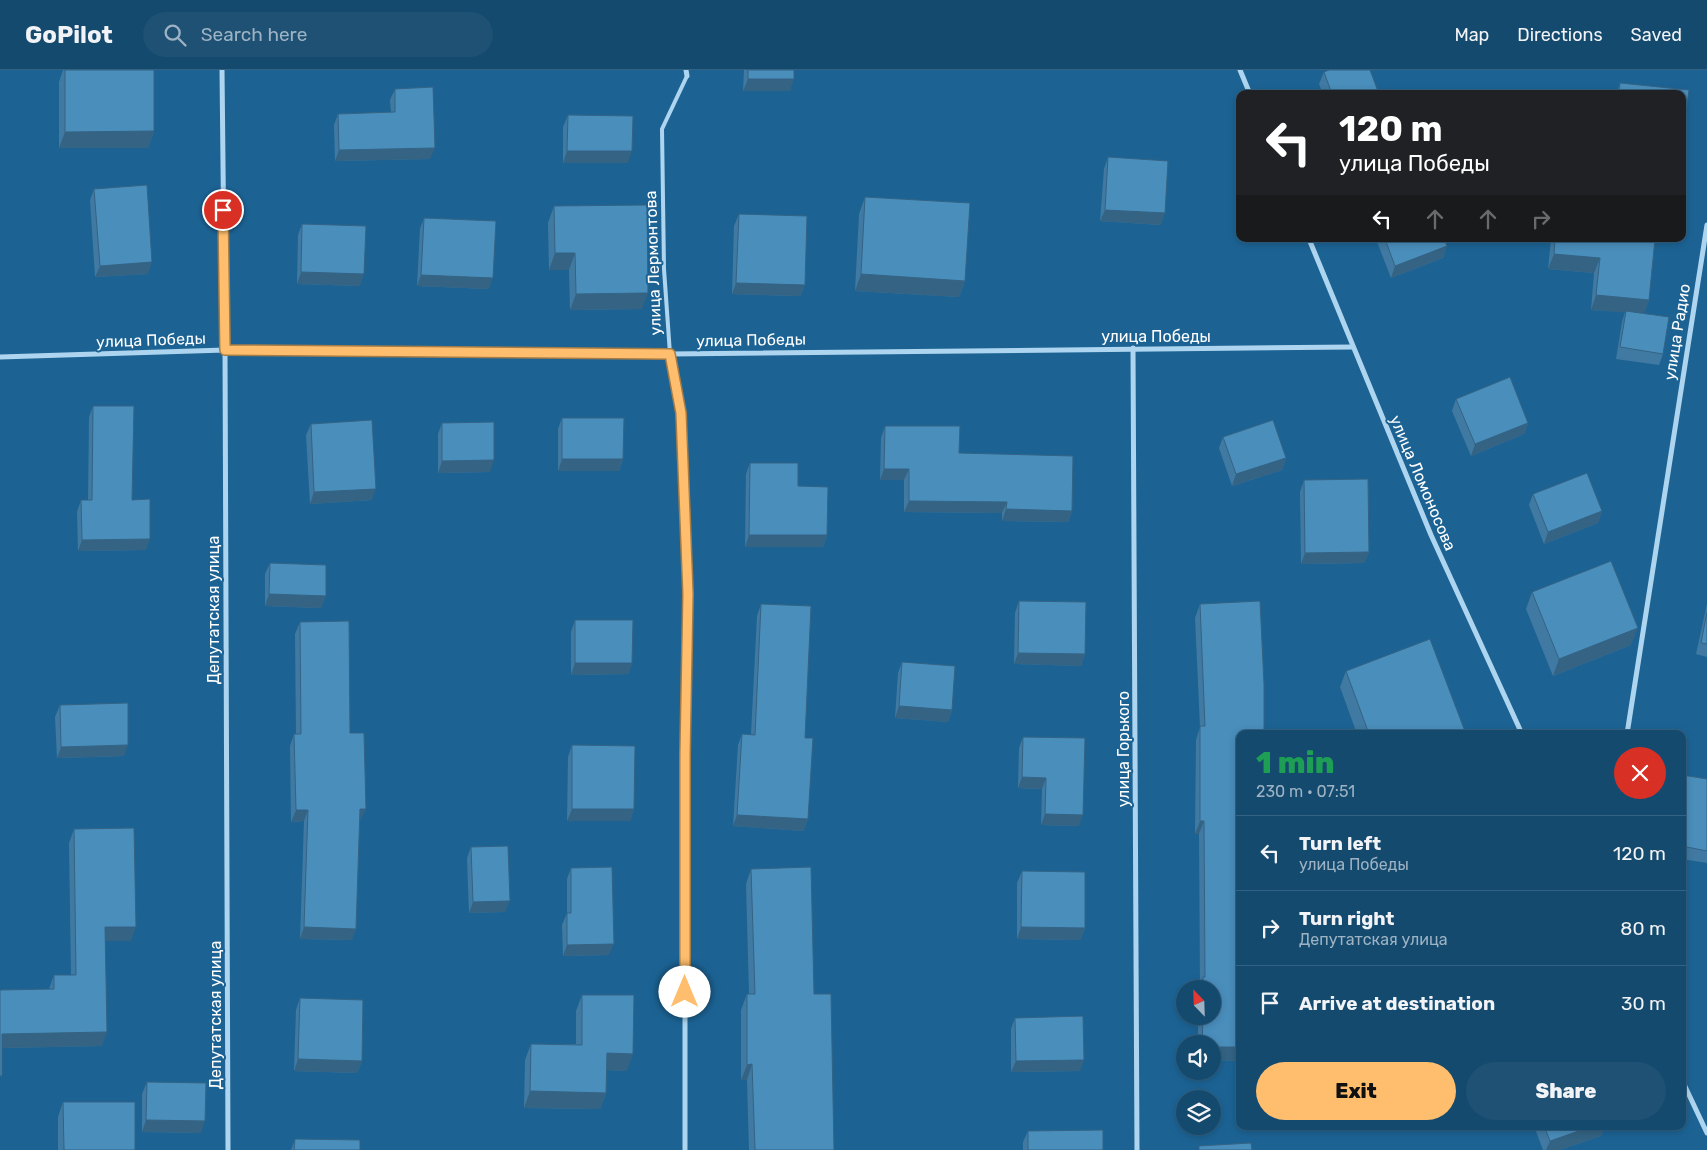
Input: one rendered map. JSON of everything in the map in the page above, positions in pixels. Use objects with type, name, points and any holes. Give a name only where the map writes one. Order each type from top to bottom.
[{"type":"street","name":"Депутатская улица","points":[[222,70],[228,1150]]},
{"type":"street","points":[[1240,70],[1248,90]]},
{"type":"street","name":"улица Радио","points":[[1628,730],[1707,225]]},
{"type":"street","name":"улица Ломоносова","points":[[1310,242],[1431,535],[1520,730]]},
{"type":"street","name":"улица Победы","points":[[0,357],[225,350],[670,354],[1353,347]]},
{"type":"street","name":"улица Горького","points":[[1134,348],[1137,1150]]},
{"type":"street","name":"улица Лермонтова","points":[[670,354],[681,413],[688,594],[685,755],[685,1150]]},
{"type":"street","points":[[1686,1088],[1707,1133]]},
{"type":"lane","name":"улица Лермонтова","points":[[670,354],[664,269],[662,129],[686,73]]},
{"type":"building","points":[[65,70],[154,70],[154,131],[65,132]]},
{"type":"building","points":[[748,70],[794,70],[794,79],[748,79]]},
{"type":"building","points":[[1329,70],[1370,70],[1378,90],[1331,90],[1324,72]]},
{"type":"building","points":[[1620,83],[1689,90],[1686,114],[1686,90],[1619,90]]},
{"type":"building","points":[[433,87],[435,148],[339,150],[338,114],[395,112],[395,89]]},
{"type":"building","points":[[568,115],[633,116],[632,151],[567,151]]},
{"type":"building","points":[[1108,157],[1168,161],[1165,213],[1105,210]]},
{"type":"building","points":[[147,185],[152,262],[100,266],[94,189]]},
{"type":"building","points":[[865,197],[970,203],[965,281],[861,274]]},
{"type":"building","points":[[647,205],[648,293],[576,294],[575,253],[555,253],[554,206]]},
{"type":"building","points":[[739,214],[807,216],[805,285],[736,283]]},
{"type":"building","points":[[424,218],[496,221],[493,278],[421,275]]},
{"type":"building","points":[[302,224],[366,226],[364,274],[301,272]]},
{"type":"building","points":[[1386,242],[1445,242],[1447,246],[1395,266]]},
{"type":"building","points":[[1555,242],[1655,242],[1649,300],[1596,295],[1600,258],[1554,254]]},
{"type":"building","points":[[1626,311],[1669,317],[1663,354],[1620,347]]},
{"type":"building","points":[[1510,377],[1528,423],[1475,444],[1456,399]]},
{"type":"building","points":[[93,406],[134,406],[132,500],[150,499],[150,539],[82,540],[81,500],[92,500]]},
{"type":"building","points":[[562,418],[624,418],[623,459],[562,459]]},
{"type":"building","points":[[372,420],[376,489],[314,492],[311,424]]},
{"type":"building","points":[[1273,420],[1286,458],[1236,474],[1223,437]]},
{"type":"building","points":[[494,422],[494,460],[442,461],[442,423]]},
{"type":"building","points":[[885,426],[960,426],[959,453],[1073,456],[1072,511],[1006,509],[1007,502],[909,501],[909,469],[884,469]]},
{"type":"building","points":[[750,463],[798,463],[798,486],[828,487],[827,535],[749,535]]},
{"type":"building","points":[[1587,473],[1602,511],[1548,532],[1533,494]]},
{"type":"building","points":[[1368,479],[1369,552],[1305,553],[1304,480]]},
{"type":"building","points":[[1611,561],[1638,628],[1559,659],[1532,592]]},
{"type":"building","points":[[270,563],[326,565],[326,596],[269,594]]},
{"type":"building","points":[[1019,601],[1086,602],[1085,654],[1018,653]]},
{"type":"building","points":[[1260,601],[1264,730],[1236,730],[1236,1047],[1221,1047],[1221,1035],[1202,1035],[1203,1025],[1221,1025],[1221,980],[1203,980],[1203,977],[1205,977],[1204,821],[1200,821],[1200,726],[1205,726],[1200,604]]},
{"type":"building","points":[[761,604],[811,606],[805,738],[813,738],[808,819],[737,815],[742,734],[755,735]]},
{"type":"building","points":[[1707,612],[1707,644],[1701,643]]},
{"type":"building","points":[[575,620],[633,620],[632,663],[575,663]]},
{"type":"building","points":[[349,621],[350,733],[364,733],[366,809],[360,809],[356,929],[304,927],[308,810],[296,810],[294,734],[301,734],[300,622]]},
{"type":"building","points":[[1430,639],[1464,730],[1368,730],[1346,671]]},
{"type":"building","points":[[902,662],[955,666],[952,710],[899,706]]},
{"type":"building","points":[[128,703],[128,745],[61,747],[60,705]]},
{"type":"building","points":[[1023,737],[1085,738],[1083,815],[1045,814],[1046,778],[1022,777]]},
{"type":"building","points":[[572,745],[635,746],[634,809],[572,809]]},
{"type":"building","points":[[1686,776],[1707,779],[1707,851],[1686,847]]},
{"type":"building","points":[[134,828],[136,927],[105,927],[107,1032],[2,1034],[2,1076],[0,1076],[0,990],[54,989],[54,975],[76,975],[74,829]]},
{"type":"building","points":[[508,846],[510,901],[473,902],[471,847]]},
{"type":"building","points":[[612,867],[614,944],[567,945],[567,913],[571,913],[571,868]]},
{"type":"building","points":[[811,867],[814,994],[831,994],[834,1150],[755,1150],[752,1064],[747,1065],[747,994],[755,994],[751,869]]},
{"type":"building","points":[[1022,871],[1085,872],[1085,928],[1021,927]]},
{"type":"building","points":[[582,995],[634,995],[633,1054],[607,1053],[606,1093],[530,1091],[531,1044],[582,1045]]},
{"type":"building","points":[[300,998],[363,1000],[362,1061],[298,1059]]},
{"type":"building","points":[[1083,1016],[1084,1060],[1016,1061],[1015,1018]]},
{"type":"building","points":[[147,1082],[206,1083],[205,1121],[146,1120]]},
{"type":"building","points":[[63,1102],[135,1102],[135,1150],[64,1150]]},
{"type":"building","points":[[1103,1130],[1103,1150],[1028,1150],[1028,1131]]},
{"type":"building","points":[[1546,1130],[1582,1130],[1550,1141]]},
{"type":"building","points":[[295,1139],[360,1140],[360,1150],[294,1150]]},
{"type":"building","points":[[1251,1143],[1252,1150],[1199,1150],[1199,1146]]},
{"type":"route","points":[[223,210],[225,350],[670,354],[681,413],[688,594],[685,755],[685,992]]}]
